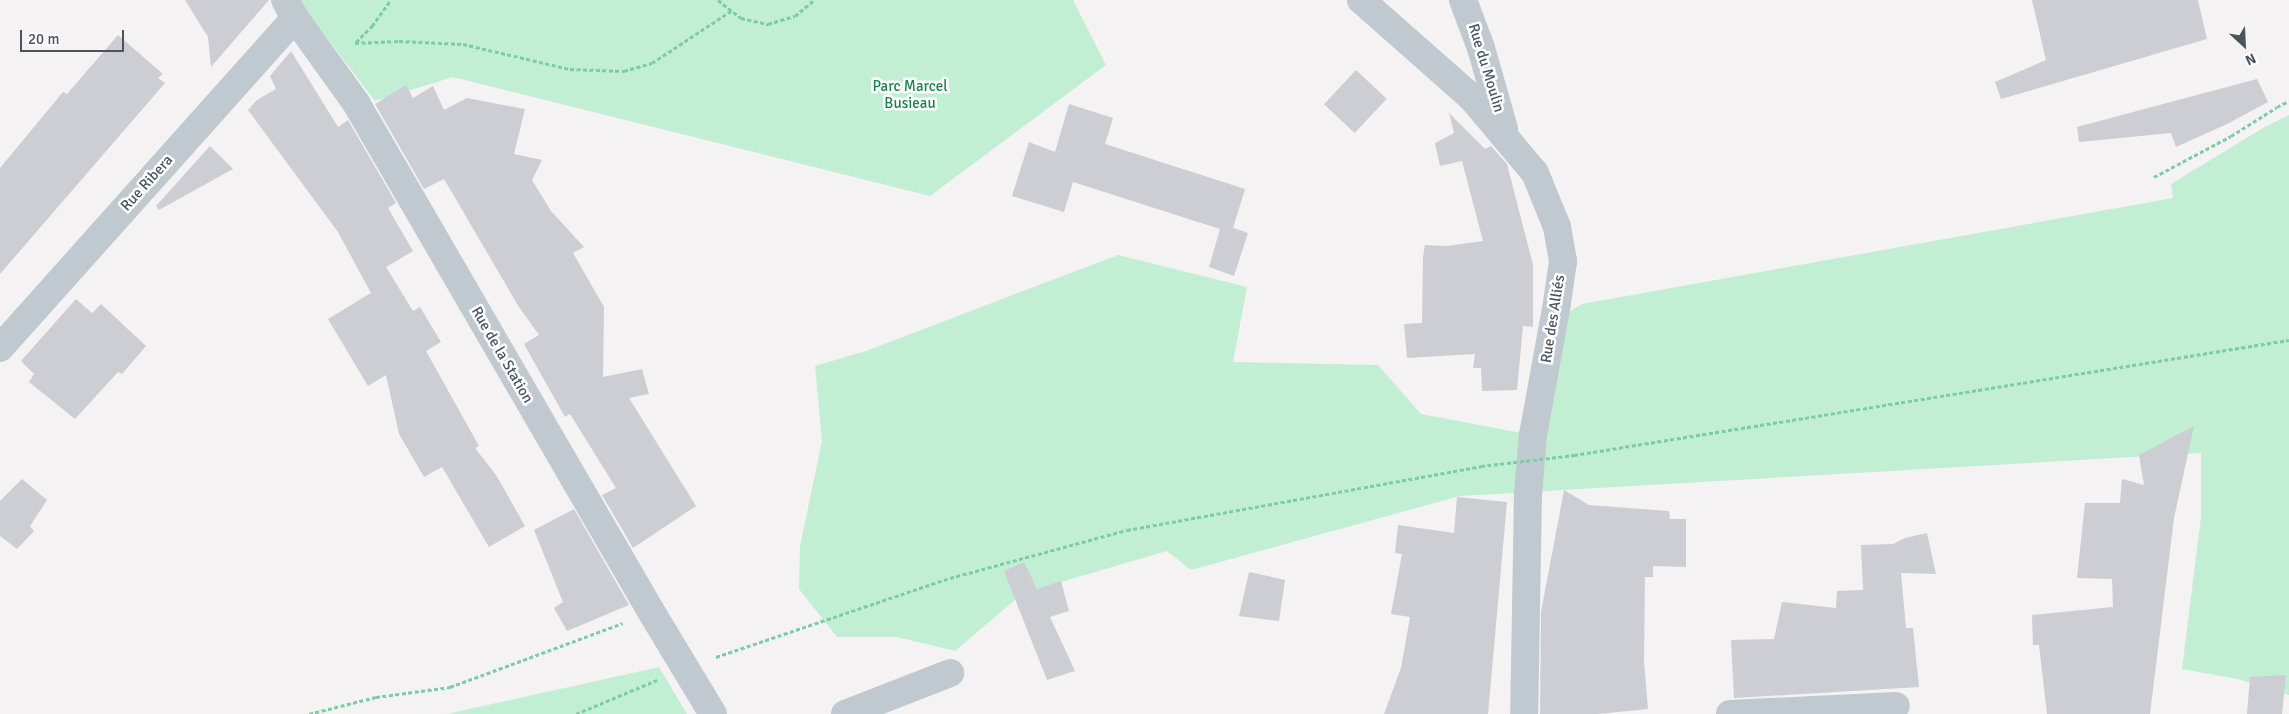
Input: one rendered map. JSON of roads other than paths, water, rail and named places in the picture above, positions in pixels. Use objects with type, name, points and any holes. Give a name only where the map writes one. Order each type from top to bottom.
[{"type":"street","name":"Rue des Alliés","points":[[1361,0],[1472,98],[1507,138],[1535,173],[1557,227],[1563,262],[1533,436],[1525,570],[1524,714]]},
{"type":"street","name":"Rue du Moulin","points":[[1463,0],[1481,48],[1507,138]]},
{"type":"street","name":"Rue de la Station","points":[[290,9],[356,103],[684,668],[713,714]]},
{"type":"street","name":"Rue Ribera","points":[[0,348],[290,9]]},
{"type":"street","points":[[845,714],[950,673]]},
{"type":"street","points":[[1730,714],[1896,706]]},
{"type":"park label","name":"Parc Marcel Busieau","points":[[910,94]]}]
